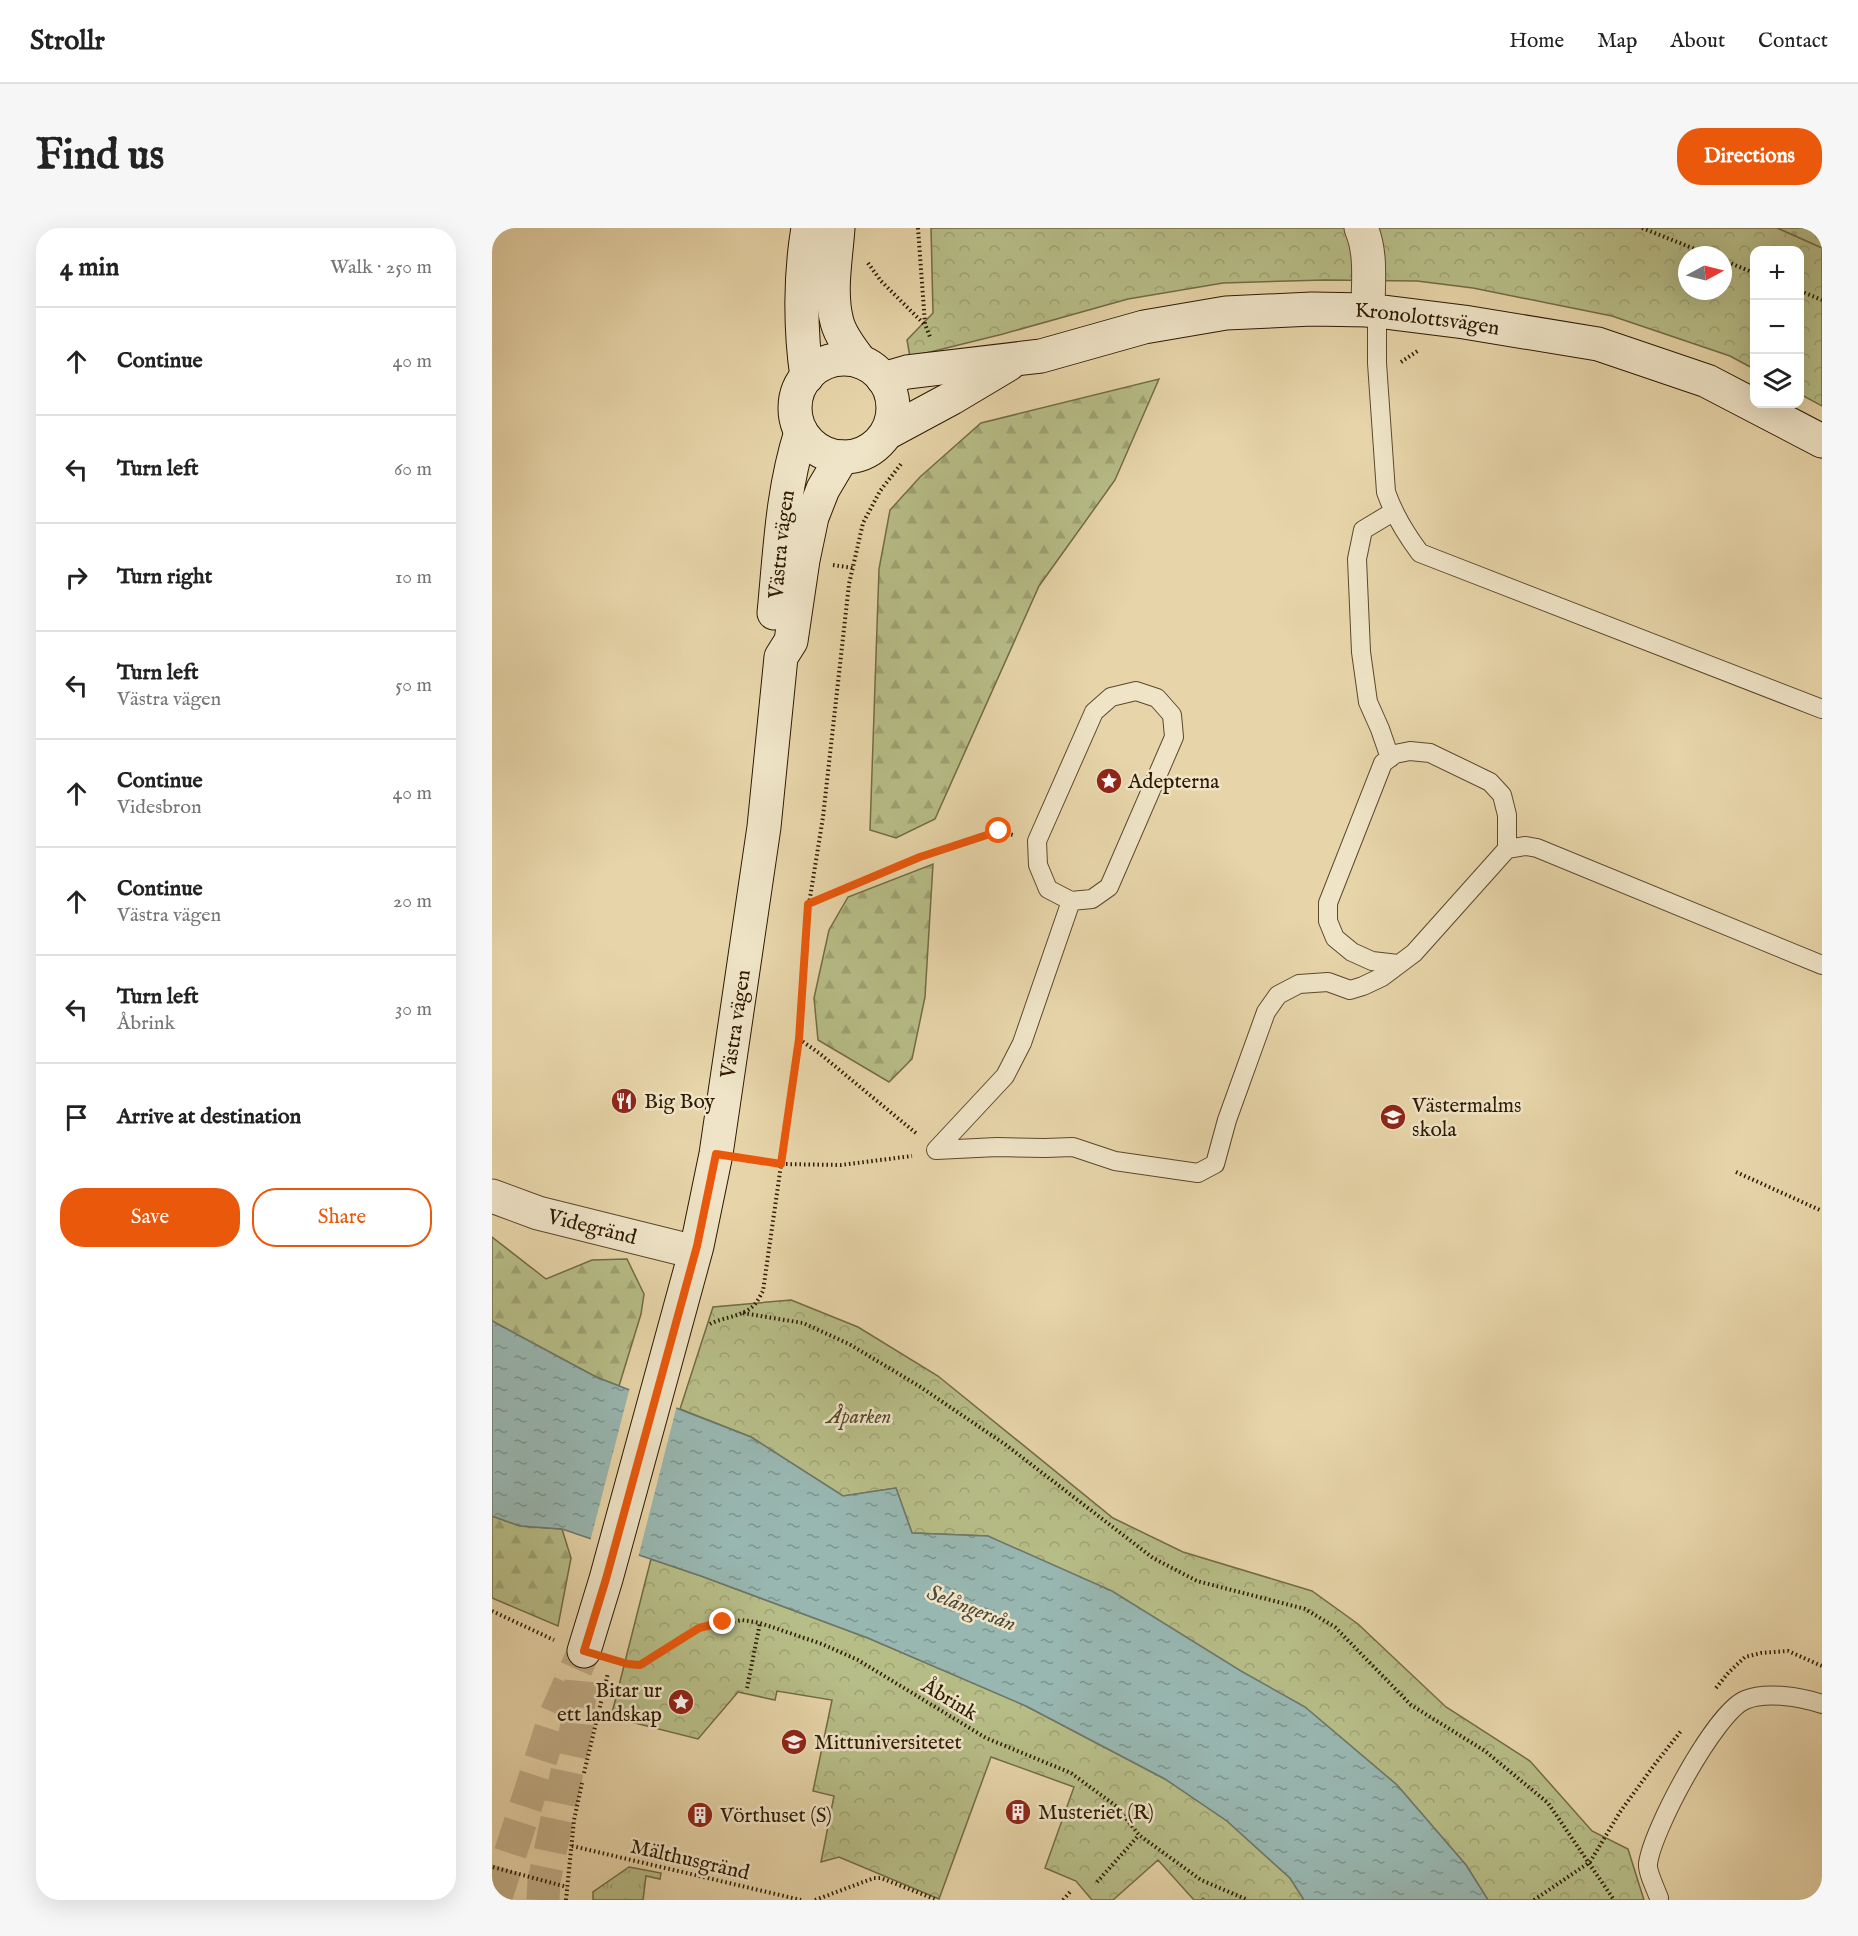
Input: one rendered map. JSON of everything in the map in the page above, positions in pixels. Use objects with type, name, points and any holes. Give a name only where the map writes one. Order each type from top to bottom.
[{"type":"street","points":[[807,377],[802,345],[802,318],[808,228]]},
{"type":"street","points":[[838,228],[833,291],[837,322],[847,342],[889,390],[893,410],[887,433],[872,448],[862,454],[842,457],[828,454],[813,445],[801,432],[796,403],[798,393],[807,377],[829,362],[850,360],[872,371]]},
{"type":"street","points":[[1361,228],[1369,262],[1372,311]]},
{"type":"street","name":"Kronolottsvägen","points":[[872,371],[907,372],[1041,356],[1144,327],[1226,313],[1312,309],[1372,311],[1464,322],[1598,344],[1707,381],[1822,441]]},
{"type":"street","name":"Kronolottsvägen","points":[[887,433],[1016,360]]},
{"type":"street","name":"Västra vägen","points":[[781,657],[772,637],[782,528],[793,458],[801,432]]},
{"type":"street","name":"Västra vägen","points":[[598,1655],[606,1579],[695,1252],[716,1154],[764,827],[781,657],[791,641],[812,517],[823,489],[842,457]]},
{"type":"street","name":"Videgränd","points":[[492,1196],[538,1213],[695,1252]]},
{"type":"lane","points":[[1372,311],[1386,492],[1402,529],[1420,553],[1822,709]]},
{"type":"lane","points":[[1390,758],[1368,702],[1361,652],[1357,559],[1363,530],[1393,512]]},
{"type":"lane","points":[[1136,691],[1158,698],[1172,716],[1174,737],[1109,887],[1092,899],[1071,901],[1048,889],[1038,865],[1037,841],[1094,712],[1111,697],[1136,691]]},
{"type":"lane","points":[[1398,964],[1372,961],[1352,952],[1335,938],[1328,921],[1328,903],[1383,763],[1395,754],[1410,751],[1430,753],[1490,782],[1502,795],[1507,814],[1507,849]]},
{"type":"lane","points":[[936,1150],[1073,1147],[1115,1161],[1198,1173],[1215,1164],[1227,1120],[1266,1012],[1278,995],[1299,984],[1328,982],[1350,990],[1382,977],[1414,952],[1507,849],[1526,846],[1537,848],[1822,965]]},
{"type":"lane","points":[[936,1150],[1005,1076],[1022,1043],[1071,901]]},
{"type":"lane","points":[[1659,1898],[1647,1866],[1677,1789],[1723,1718],[1744,1700],[1763,1696],[1804,1698],[1822,1704]]},
{"type":"path","points":[[918,228],[925,324],[944,368]]},
{"type":"path","points":[[1642,228],[1687,246]]},
{"type":"path","points":[[867,260],[881,281],[925,324]]},
{"type":"path","points":[[1732,264],[1750,271]]},
{"type":"path","points":[[1804,293],[1822,300]]},
{"type":"path","points":[[902,462],[880,491],[863,523],[849,584],[823,817],[808,904],[799,1039],[763,1291],[753,1306],[742,1313],[803,1323],[849,1344],[919,1386],[1006,1445],[1153,1558],[1197,1581],[1305,1609],[1335,1627],[1411,1705],[1485,1751],[1548,1803],[1614,1900]]},
{"type":"path","points":[[808,904],[920,857],[999,831],[1037,841]]},
{"type":"path","points":[[799,1039],[936,1150]]},
{"type":"path","points":[[716,1154],[781,1164],[841,1165],[905,1158],[936,1150]]},
{"type":"path","points":[[1736,1172],[1822,1211]]},
{"type":"path","name":"Åbrink","points":[[492,1611],[549,1638],[598,1655],[640,1665],[699,1628],[742,1620],[760,1623],[822,1644],[858,1660],[986,1738],[1071,1773],[1116,1806],[1139,1834],[1201,1880],[1248,1900]]},
{"type":"path","points":[[747,1688],[760,1623]]},
{"type":"path","points":[[585,1773],[598,1655]]},
{"type":"path","points":[[566,1900],[574,1820],[582,1783]]},
{"type":"path","points":[[1097,1881],[1139,1834]]},
{"type":"path","name":"Mälthusgränd","points":[[572,1846],[801,1900]]},
{"type":"path","points":[[1534,1900],[1590,1862]]},
{"type":"path","points":[[493,1867],[567,1887]]},
{"type":"path","points":[[815,1900],[874,1878],[881,1878],[937,1900]]},
{"type":"path","points":[[1063,1900],[1070,1892]]},
{"type":"green space","points":[[931,228],[1777,228],[1822,248],[1822,406],[1804,396],[1804,246],[1750,246],[1750,367],[1730,356],[1612,316],[1473,288],[1417,281],[1325,280],[1223,283],[1128,299],[910,357],[907,340],[933,313]]},
{"type":"green space","points":[[1777,228],[1822,228],[1822,248]]},
{"type":"green space","points":[[1159,379],[1115,480],[1039,586],[935,819],[896,838],[870,830],[879,569],[890,510],[920,477],[981,423]]},
{"type":"green space","points":[[933,864],[925,997],[912,1059],[889,1082],[818,1040],[814,998],[829,930],[848,897]]},
{"type":"green space","points":[[492,1237],[546,1279],[592,1260],[627,1259],[644,1294],[641,1314],[619,1386],[596,1377],[492,1321]]},
{"type":"green space","name":"Åparken","points":[[791,1300],[858,1327],[938,1376],[1113,1518],[1183,1552],[1312,1591],[1358,1624],[1446,1707],[1530,1761],[1592,1831],[1628,1849],[1644,1900],[1488,1900],[1466,1865],[1397,1785],[1305,1707],[988,1536],[912,1533],[896,1488],[843,1496],[751,1437],[680,1409],[713,1307]]},
{"type":"green space","points":[[492,1516],[520,1526],[562,1529],[571,1558],[558,1626],[492,1598]]},
{"type":"green space","points":[[651,1559],[868,1638],[1026,1706],[1165,1779],[1227,1821],[1290,1878],[1304,1900],[1205,1900],[1203,1898],[1194,1900],[1158,1860],[1113,1900],[1092,1900],[1076,1881],[1045,1868],[1074,1787],[991,1757],[939,1899],[839,1857],[821,1862],[834,1796],[813,1791],[832,1700],[777,1691],[775,1700],[738,1692],[698,1739],[611,1717]]},
{"type":"green space","points":[[629,1867],[661,1873],[660,1879],[646,1876],[643,1900],[593,1900],[593,1892]]},
{"type":"water","name":"Selångersån","points":[[492,1321],[596,1377],[751,1437],[843,1496],[896,1488],[912,1533],[988,1536],[1112,1591],[1241,1671],[1305,1707],[1397,1785],[1466,1865],[1488,1900],[1304,1900],[1290,1878],[1227,1821],[1165,1779],[1026,1706],[868,1638],[701,1576],[562,1529],[520,1526],[492,1516]]},
{"type":"pier","points":[[630,1387],[677,1405],[638,1558],[590,1542]]},
{"type":"tunnel","points":[[495,1900],[555,1716],[584,1651]]},
{"type":"tunnel","points":[[543,1900],[544,1881],[577,1724],[581,1681]]},
{"type":"place","name":"Adepterna","points":[[1109,781]]},
{"type":"place","name":"Big Boy","points":[[624,1101]]},
{"type":"place","name":"Västermalms skola","points":[[1393,1117]]},
{"type":"place","name":"Bitar ur ett landskap","points":[[681,1702]]},
{"type":"place","name":"Mittuniversitetet","points":[[794,1742]]},
{"type":"place","name":"Musteriet (R)","points":[[1018,1812]]},
{"type":"place","name":"Vörthuset (S)","points":[[700,1815]]},
{"type":"route","points":[[723,1622],[699,1628],[640,1665],[628,1664],[584,1651],[606,1579],[697,1246],[716,1154],[781,1164],[799,1039],[808,904],[920,857],[999,831]]}]
